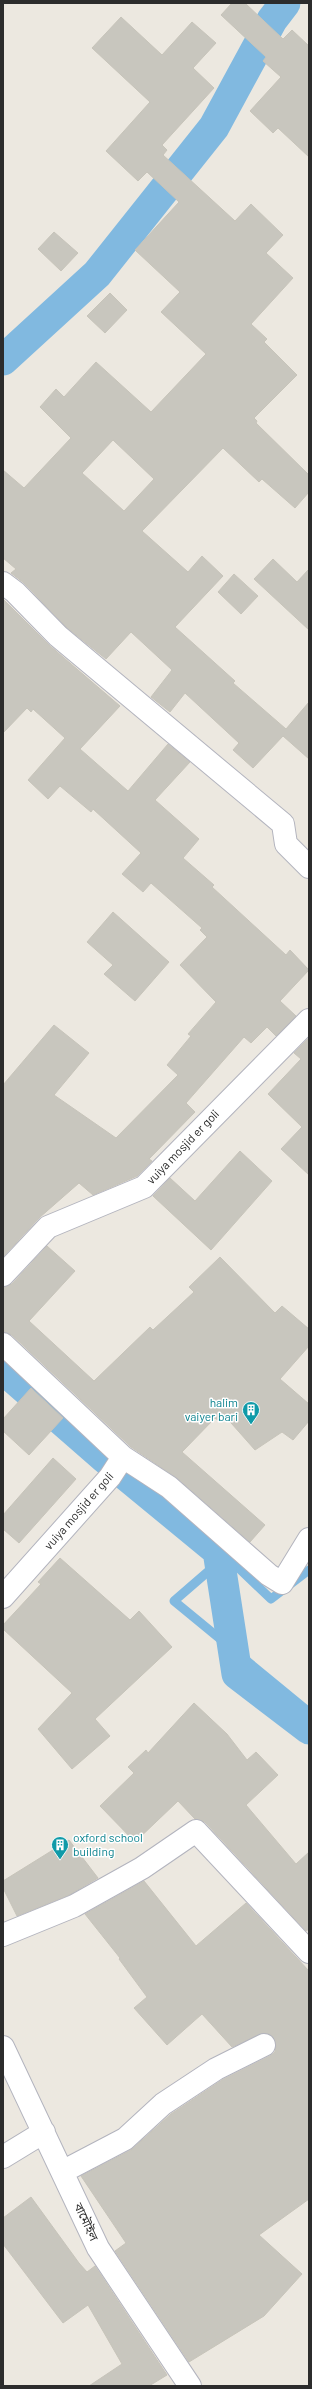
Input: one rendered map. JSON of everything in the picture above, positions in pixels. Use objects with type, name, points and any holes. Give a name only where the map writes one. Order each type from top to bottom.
[{"type":"street","points":[[3,583],[15,592],[58,636],[283,824],[286,844],[309,867]]},
{"type":"street","name":"vuiya mosjid er goli","points":[[3,1275],[48,1227],[144,1187],[309,1020]]},
{"type":"street","points":[[3,1344],[123,1457],[169,1487],[269,1575],[282,1583],[309,1539]]},
{"type":"street","name":"vuiya mosjid er goli","points":[[3,1597],[110,1477],[123,1457]]},
{"type":"street","points":[[3,1935],[74,1906],[142,1868],[196,1831],[309,1952]]},
{"type":"street","points":[[62,2172],[125,2139],[163,2104],[216,2069],[264,2045]]},
{"type":"street","name":"বামৌইল","points":[[3,2046],[98,2248],[190,2386]]},
{"type":"street","points":[[3,2157],[44,2132]]},
{"type":"building","points":[[232,3],[245,3],[283,39],[292,30],[309,46],[309,157],[278,128],[273,133],[250,111],[281,77],[263,61],[266,57],[221,15]]},
{"type":"building","points":[[121,17],[162,55],[192,22],[216,43],[193,68],[214,88],[162,145],[167,150],[163,155],[235,221],[251,204],[283,235],[266,253],[293,278],[251,324],[267,339],[264,342],[297,375],[254,418],[257,421],[256,423],[309,475],[309,492],[295,508],[262,479],[259,482],[223,448],[142,531],[188,572],[202,556],[223,576],[175,627],[235,681],[233,683],[286,729],[309,702],[309,759],[283,736],[253,768],[233,750],[239,743],[185,693],[170,712],[151,697],[172,670],[131,632],[106,659],[66,627],[24,583],[11,573],[16,569],[3,558],[3,470],[24,488],[71,438],[40,407],[56,389],[64,397],[96,362],[151,412],[206,354],[161,312],[180,292],[135,250],[179,202],[147,172],[138,181],[106,151],[150,102],[92,48]],"holes":[[[113,440],[154,479],[124,511],[82,473]]]},
{"type":"building","points":[[54,232],[78,253],[61,271],[38,249]]},
{"type":"building","points":[[110,293],[127,310],[105,333],[87,316]]},
{"type":"building","points":[[273,559],[297,582],[309,569],[309,630],[254,579]]},
{"type":"building","points":[[234,574],[258,596],[241,614],[218,592]]},
{"type":"building","points":[[3,599],[49,645],[120,706],[80,749],[128,791],[168,744],[190,762],[155,800],[199,839],[183,858],[214,885],[212,887],[286,955],[290,950],[309,970],[280,1001],[296,1016],[276,1036],[267,1027],[251,1043],[244,1037],[186,1103],[195,1112],[149,1159],[152,1161],[137,1176],[93,1195],[79,1183],[39,1218],[3,1257],[3,1085],[54,1025],[89,1053],[54,1095],[116,1138],[178,1075],[167,1065],[191,1036],[188,1034],[216,1002],[180,965],[207,937],[200,930],[202,928],[151,883],[143,892],[122,874],[141,853],[93,809],[91,812],[60,786],[48,799],[28,780],[65,738],[33,709],[31,712],[27,708],[3,733]]},
{"type":"building","points":[[113,912],[169,962],[135,1001],[104,974],[113,965],[87,942]]},
{"type":"building","points":[[309,1038],[309,1175],[281,1149],[302,1127],[268,1094],[301,1059],[294,1053]]},
{"type":"building","points":[[240,1151],[272,1181],[211,1250],[153,1196],[170,1178],[195,1201]]},
{"type":"building","points":[[47,1246],[75,1271],[29,1321],[94,1381],[150,1327],[153,1330],[194,1292],[189,1287],[220,1257],[275,1313],[282,1306],[309,1329],[309,1346],[280,1379],[309,1404],[309,1421],[293,1440],[282,1432],[255,1450],[224,1415],[219,1421],[215,1418],[182,1452],[265,1525],[250,1542],[177,1478],[131,1447],[12,1335],[3,1332],[3,1287],[12,1284]]},
{"type":"building","points":[[31,1388],[63,1418],[29,1455],[3,1431],[3,1419]]},
{"type":"building","points":[[53,1458],[76,1479],[19,1543],[3,1529],[3,1515]]},
{"type":"building","points":[[60,1558],[130,1620],[139,1611],[172,1647],[95,1719],[110,1736],[72,1769],[38,1729],[72,1693],[3,1629],[3,1625],[41,1584],[38,1582]]},
{"type":"building","points":[[194,1703],[227,1734],[247,1760],[256,1752],[278,1775],[246,1805],[296,1864],[309,1852],[309,1929],[306,1931],[205,1822],[195,1819],[178,1801],[135,1842],[100,1806],[134,1773],[128,1767],[146,1750],[148,1753]]},
{"type":"building","name":"oxford school building","points":[[69,1840],[98,1878],[69,1895],[17,1916],[3,1888],[3,1881]]},
{"type":"building","points":[[144,1881],[196,1946],[246,1903],[309,1971],[309,2199],[259,2235],[302,2274],[264,2316],[189,2362],[115,2251],[126,2243],[81,2176],[131,2150],[171,2114],[222,2080],[270,2056],[275,2052],[276,2045],[271,2035],[264,2033],[232,2047],[202,2014],[167,2045],[134,2008],[147,1997],[119,1959],[120,1958],[85,1914]]},
{"type":"building","points":[[31,2197],[87,2272],[95,2266],[167,2375],[149,2386],[89,2386],[122,2364],[88,2305],[63,2323],[3,2244],[3,2218]]},
{"type":"waterway","points":[[3,360],[97,274],[214,127],[272,20],[285,3]]},
{"type":"waterway","points":[[3,1369],[105,1458],[218,1551],[237,1674],[309,1729]]},
{"type":"waterway","points":[[309,1570],[271,1599],[226,1556],[174,1601],[309,1712]]},
{"type":"place","name":"halim vaiyer bari","points":[[251,1425]]},
{"type":"place","name":"oxford school building","points":[[60,1860]]}]
